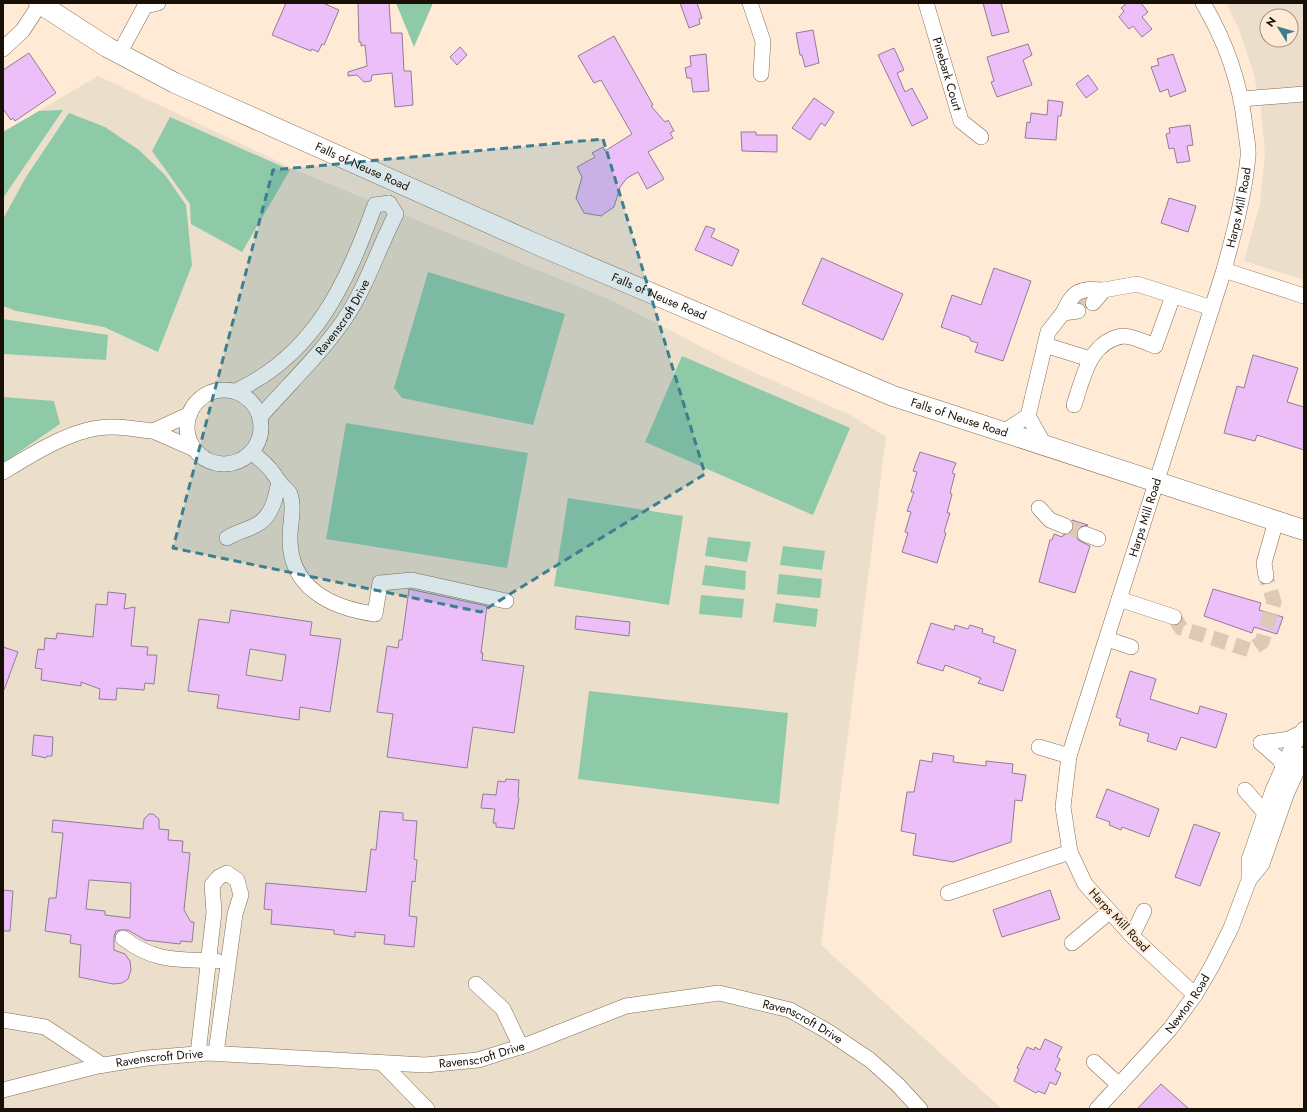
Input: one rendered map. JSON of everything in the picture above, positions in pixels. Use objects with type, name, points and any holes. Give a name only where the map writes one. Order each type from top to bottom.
[{"type":"main road","name":"Falls of Neuse Road","points":[[40,3],[119,54],[189,89],[399,181],[538,245],[893,396],[1304,530]]},
{"type":"street","points":[[3,49],[23,30],[40,3]]},
{"type":"street","points":[[750,3],[763,41],[761,74]]},
{"type":"street","name":"Pinebark Court","points":[[926,3],[961,122],[981,137]]},
{"type":"street","name":"Harps Mill Road","points":[[1195,996],[1132,936],[1085,884],[1070,852],[1063,807],[1069,756],[1224,270],[1242,204],[1248,155],[1242,99],[1232,62],[1215,23],[1203,3]]},
{"type":"street","points":[[119,54],[149,4]]},
{"type":"street","points":[[1242,99],[1304,94]]},
{"type":"street","points":[[389,203],[399,181]]},
{"type":"street","name":"Ravenscroft Drive","points":[[153,431],[190,414],[196,404],[204,396],[214,391],[236,391],[259,380],[291,354],[319,322],[339,289],[356,254],[375,205],[389,203],[396,214],[368,277],[343,321],[305,368],[260,417]]},
{"type":"street","points":[[1224,270],[1304,296]]},
{"type":"street","points":[[1045,446],[1028,416],[1048,332],[1072,310],[1071,297],[1086,289],[1104,290],[1137,284],[1212,308]]},
{"type":"street","points":[[1092,300],[1104,290]]},
{"type":"street","points":[[1074,405],[1090,359],[1106,343],[1124,336],[1155,346],[1173,296]]},
{"type":"street","points":[[1044,345],[1090,359]]},
{"type":"street","points":[[291,354],[305,368]]},
{"type":"street","points":[[3,472],[58,441],[79,432],[112,426],[153,431],[194,449],[205,458],[216,463],[229,463],[241,459],[251,452],[258,442],[261,430],[260,417],[255,406],[247,397],[236,391]]},
{"type":"street","points":[[190,414],[187,426],[189,438],[194,449]]},
{"type":"street","points":[[1004,432],[1028,416]]},
{"type":"street","points":[[251,452],[267,465],[289,493],[293,504],[290,537],[291,552],[298,572],[314,593],[333,604],[354,611],[375,614],[380,583],[412,580],[506,602]]},
{"type":"street","points":[[227,538],[256,525],[263,520],[274,503],[279,481]]},
{"type":"street","points":[[1039,508],[1050,520],[1065,526]]},
{"type":"street","points":[[1266,576],[1264,563],[1276,521]]},
{"type":"street","points":[[1119,599],[1174,617]]},
{"type":"street","points":[[1107,639],[1131,647]]},
{"type":"street","points":[[1283,765],[1261,744],[1289,739],[1302,731]]},
{"type":"street","name":"Newton Road","points":[[1249,880],[1249,860],[1273,790],[1283,765],[1302,731]]},
{"type":"street","points":[[1039,747],[1069,756]]},
{"type":"street","name":"Newton Road","points":[[1097,1109],[1165,1034],[1195,996],[1222,947],[1249,880],[1262,864],[1286,795],[1304,755]]},
{"type":"street","points":[[1265,813],[1245,790],[1273,790]]},
{"type":"street","points":[[948,893],[1070,852]]},
{"type":"street","points":[[198,1054],[214,912],[212,885],[219,877],[227,873],[237,880],[241,895],[235,914],[216,1053]]},
{"type":"street","points":[[1132,936],[1144,911]]},
{"type":"street","points":[[1072,943],[1109,912]]},
{"type":"street","points":[[123,938],[136,949],[151,955],[188,960],[228,962]]},
{"type":"street","points":[[476,984],[503,1009],[521,1047]]},
{"type":"street","name":"Ravenscroft Drive","points":[[3,1090],[102,1065],[147,1058],[198,1054],[216,1053],[425,1065],[478,1060],[521,1047],[626,1006],[720,993],[790,1010],[827,1031],[870,1060],[897,1084],[920,1109]]},
{"type":"street","points":[[3,1020],[45,1027],[102,1065]]},
{"type":"street","points":[[382,1062],[427,1109]]},
{"type":"street","points":[[1094,1062],[1120,1085]]},
{"type":"highlighted area","points":[[603,139],[705,474],[481,612],[173,548],[273,170]]},
{"type":"shaded area","points":[[1226,3],[1304,3],[1304,280],[1244,261],[1260,204],[1265,154],[1261,108],[1253,71],[1239,29]]},
{"type":"shaded area","points":[[98,76],[298,171],[613,301],[729,361],[854,417],[886,437],[821,945],[1002,1109],[3,1109],[3,132]]},
{"type":"green space","points":[[396,3],[433,3],[414,47]]},
{"type":"green space","points":[[63,110],[3,198],[3,132],[39,111]]},
{"type":"green space","points":[[69,113],[105,127],[139,150],[165,175],[186,205],[192,265],[158,352],[104,327],[16,311],[3,306],[3,219],[26,177]]},
{"type":"green space","points":[[170,117],[290,170],[242,252],[191,224],[190,204],[152,151]]},
{"type":"green space","points":[[428,272],[565,314],[533,425],[402,398],[394,388]]},
{"type":"green space","points":[[3,319],[108,335],[106,360],[3,354]]},
{"type":"green space","points":[[682,356],[850,428],[813,515],[645,442]]},
{"type":"green space","points":[[3,397],[54,401],[60,424],[3,463]]},
{"type":"green space","points":[[346,423],[528,453],[507,568],[326,539]]},
{"type":"green space","points":[[568,498],[683,516],[669,605],[554,586]]},
{"type":"green space","points":[[708,537],[751,542],[747,562],[705,556]]},
{"type":"green space","points":[[783,546],[825,551],[822,570],[780,565]]},
{"type":"green space","points":[[705,565],[746,571],[745,590],[702,585]]},
{"type":"green space","points":[[779,574],[822,579],[820,598],[777,594]]},
{"type":"green space","points":[[701,595],[744,599],[742,618],[699,614]]},
{"type":"green space","points":[[776,603],[818,609],[816,627],[773,622]]},
{"type":"green space","points":[[589,691],[788,713],[779,804],[578,779]]},
{"type":"building","points":[[286,3],[323,3],[339,10],[324,45],[322,44],[318,52],[312,49],[311,51],[272,35]]},
{"type":"building","points":[[358,3],[389,3],[391,33],[402,33],[404,71],[411,71],[413,105],[395,107],[392,73],[372,75],[371,81],[364,82],[357,75],[348,76],[348,72],[367,66],[365,45],[361,46],[361,42],[359,42]]},
{"type":"building","points":[[680,3],[697,3],[702,18],[699,19],[700,24],[689,28]]},
{"type":"building","points":[[983,3],[1001,3],[1009,32],[992,36]]},
{"type":"building","points":[[1127,3],[1141,3],[1148,12],[1142,17],[1152,29],[1142,37],[1133,26],[1129,29],[1119,17],[1124,11],[1121,8]]},
{"type":"building","points":[[813,30],[819,63],[805,67],[802,55],[800,55],[796,33]]},
{"type":"building","points":[[614,36],[653,105],[651,106],[665,122],[668,120],[674,131],[670,133],[673,138],[648,152],[664,179],[647,189],[638,172],[627,178],[620,187],[614,207],[601,216],[584,213],[576,198],[582,177],[577,167],[595,157],[592,153],[603,147],[605,151],[632,134],[601,80],[594,83],[578,56]]},
{"type":"building","points":[[1028,44],[1032,55],[1023,60],[1032,85],[997,97],[991,82],[994,81],[987,57]]},
{"type":"building","points":[[460,47],[467,55],[457,65],[450,57]]},
{"type":"building","points":[[894,48],[904,70],[897,73],[905,92],[912,88],[928,118],[912,126],[878,55]]},
{"type":"building","points":[[29,53],[56,93],[15,121],[13,118],[11,120],[3,109],[3,70]]},
{"type":"building","points":[[706,54],[709,91],[693,92],[691,78],[687,78],[685,68],[691,66],[690,56]]},
{"type":"building","points":[[1173,54],[1186,91],[1170,97],[1168,89],[1160,92],[1151,67],[1159,65],[1157,59]]},
{"type":"building","points":[[1088,75],[1098,89],[1086,98],[1076,84]]},
{"type":"building","points":[[814,98],[834,112],[825,126],[821,123],[810,140],[792,128]]},
{"type":"building","points":[[1048,100],[1063,102],[1061,116],[1058,116],[1056,140],[1025,138],[1027,122],[1030,123],[1031,113],[1047,115]]},
{"type":"building","points":[[1190,125],[1193,145],[1187,146],[1190,161],[1177,163],[1174,148],[1169,149],[1166,134],[1170,133],[1169,128]]},
{"type":"building","points":[[741,132],[756,132],[756,135],[777,135],[777,152],[742,151]]},
{"type":"building","points":[[1169,198],[1196,206],[1188,232],[1161,223]]},
{"type":"building","points":[[706,226],[715,229],[711,237],[739,250],[732,266],[695,250]]},
{"type":"building","points":[[822,258],[903,294],[883,340],[802,304]]},
{"type":"building","points":[[994,268],[1031,281],[1003,361],[975,352],[978,343],[971,341],[969,337],[941,327],[952,295],[981,305]]},
{"type":"building","points":[[1253,355],[1298,368],[1287,402],[1304,407],[1304,450],[1257,435],[1255,441],[1224,433],[1237,386],[1244,388]]},
{"type":"building","points":[[920,452],[956,463],[952,473],[955,474],[947,513],[950,513],[937,563],[902,552],[908,533],[905,532],[911,512],[907,511],[914,492],[911,492],[917,472],[913,471]]},
{"type":"building","points":[[1072,520],[1088,525],[1080,527],[1076,535],[1078,540],[1090,546],[1075,593],[1039,582],[1050,540],[1052,540],[1054,534],[1062,537],[1063,535],[1071,533],[1074,525]]},
{"type":"building","points":[[409,589],[487,606],[481,653],[483,653],[482,660],[524,666],[514,733],[473,727],[467,768],[387,757],[393,714],[377,712],[387,646],[398,648],[399,640],[402,640]]},
{"type":"building","points":[[1213,589],[1261,603],[1259,610],[1283,617],[1277,634],[1254,627],[1252,633],[1204,616]]},
{"type":"building","points":[[108,592],[126,594],[124,609],[135,607],[131,646],[148,647],[147,655],[157,655],[154,684],[145,683],[144,690],[117,688],[116,700],[99,699],[100,689],[81,682],[81,686],[41,680],[42,669],[35,668],[38,649],[44,650],[45,638],[56,639],[57,633],[93,637],[96,604],[107,605]]},
{"type":"building","points":[[231,610],[312,622],[310,635],[341,639],[330,712],[300,707],[299,720],[217,708],[219,695],[188,691],[199,619],[229,623]],"holes":[[[250,649],[286,655],[282,681],[246,675]]]},
{"type":"building","points":[[576,616],[630,622],[629,636],[575,629]]},
{"type":"building","points":[[931,623],[954,630],[955,625],[968,629],[970,625],[983,629],[982,633],[995,637],[993,642],[1016,650],[1003,691],[978,683],[981,678],[945,665],[943,671],[917,663]]},
{"type":"building","points":[[3,647],[18,652],[4,690],[3,690]]},
{"type":"building","points":[[1130,671],[1156,679],[1150,699],[1198,714],[1200,706],[1227,714],[1216,748],[1181,737],[1176,750],[1147,741],[1149,734],[1119,725],[1121,719],[1116,717]]},
{"type":"building","points":[[34,735],[53,737],[52,756],[47,756],[46,758],[32,755]]},
{"type":"building","points":[[933,753],[954,756],[953,762],[986,766],[986,761],[1013,764],[1012,773],[1026,775],[1022,801],[1015,800],[1011,842],[953,862],[913,855],[916,834],[901,831],[907,792],[914,792],[920,760],[932,762]]},
{"type":"building","points":[[506,779],[519,780],[519,798],[514,829],[496,827],[496,823],[493,823],[495,809],[481,808],[483,794],[496,795],[498,781],[505,782]]},
{"type":"building","points":[[1107,789],[1159,809],[1149,837],[1122,827],[1121,830],[1109,825],[1110,822],[1096,817]]},
{"type":"building","points":[[380,811],[403,813],[403,820],[417,821],[414,859],[417,860],[415,882],[412,881],[409,916],[417,917],[414,947],[384,944],[385,935],[355,932],[355,937],[334,934],[334,930],[271,924],[272,910],[264,909],[266,883],[366,892],[371,849],[376,850]]},
{"type":"building","points":[[149,814],[153,814],[159,819],[159,829],[169,830],[168,840],[183,841],[182,852],[190,853],[184,910],[191,922],[194,922],[192,942],[181,941],[180,944],[145,940],[128,930],[116,931],[114,937],[114,950],[125,954],[130,961],[131,970],[128,979],[122,983],[113,984],[79,977],[81,945],[70,943],[71,935],[45,931],[49,898],[56,898],[63,833],[52,832],[53,820],[143,829],[144,819]],"holes":[[[89,880],[131,883],[130,918],[105,915],[105,911],[86,909]]]},
{"type":"building","points":[[1194,824],[1220,833],[1200,886],[1175,877]]},
{"type":"building","points":[[3,890],[13,891],[10,931],[3,931]]},
{"type":"building","points":[[1050,890],[1060,919],[1002,937],[993,910]]},
{"type":"building","points":[[1045,1039],[1062,1047],[1057,1057],[1060,1059],[1055,1070],[1061,1073],[1056,1085],[1050,1082],[1045,1094],[1038,1091],[1036,1093],[1014,1081],[1019,1069],[1017,1068],[1027,1047],[1034,1050],[1035,1047],[1040,1050]]},
{"type":"building","points":[[1161,1084],[1189,1109],[1137,1109]]},
{"type":"tunnel","points":[[1076,305],[1090,298]]},
{"type":"tunnel","points":[[1065,526],[1085,534]]},
{"type":"tunnel","points":[[1174,617],[1181,628],[1250,650],[1262,642],[1274,602],[1266,576]]}]
